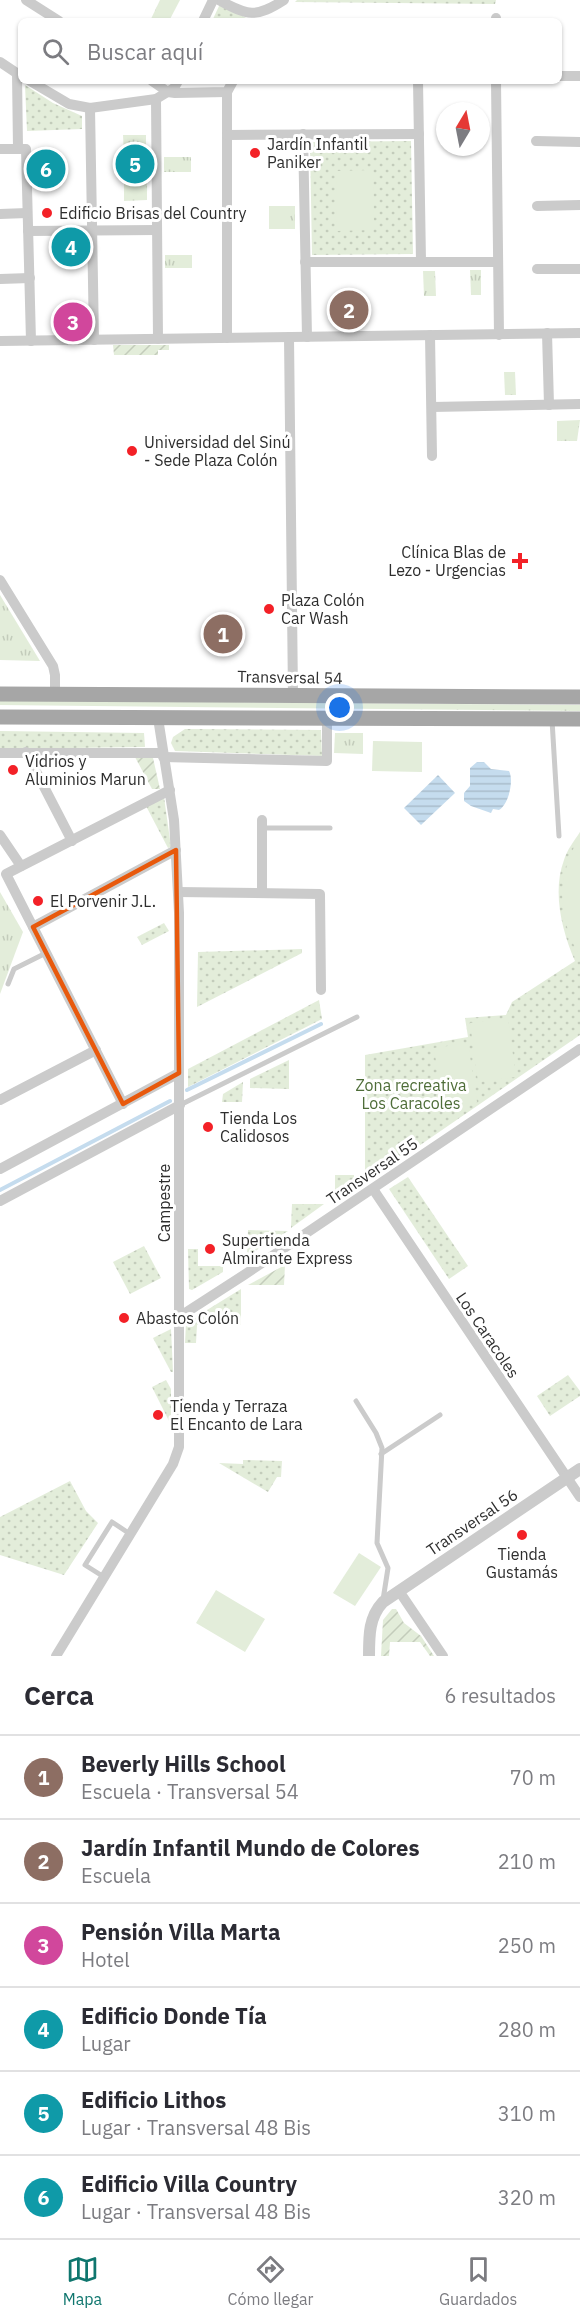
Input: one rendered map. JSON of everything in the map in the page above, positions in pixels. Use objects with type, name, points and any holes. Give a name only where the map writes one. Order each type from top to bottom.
[{"type":"main road","name":"Transversal 54","points":[[0,693],[580,698]]},
{"type":"main road","points":[[0,717],[580,719]]},
{"type":"street","points":[[26,0],[54,18]]},
{"type":"street","points":[[204,18],[213,0]]},
{"type":"street","points":[[219,0],[249,14],[262,12],[284,0]]},
{"type":"street","points":[[0,62],[18,74]]},
{"type":"street","points":[[562,76],[580,76]]},
{"type":"street","points":[[18,149],[19,84]]},
{"type":"street","points":[[35,84],[69,104],[90,108],[156,99],[168,92],[175,84]]},
{"type":"street","points":[[156,84],[168,92],[189,94],[227,92]]},
{"type":"street","points":[[227,338],[227,92],[231,84]]},
{"type":"street","points":[[418,84],[421,261]]},
{"type":"street","points":[[496,84],[499,334]]},
{"type":"street","points":[[156,99],[158,339]]},
{"type":"street","points":[[90,108],[94,340]]},
{"type":"street","points":[[303,134],[307,337]]},
{"type":"street","points":[[227,135],[418,134]]},
{"type":"street","points":[[536,141],[580,142]]},
{"type":"street","points":[[0,149],[26,149],[31,341]]},
{"type":"street","points":[[537,206],[580,205]]},
{"type":"street","points":[[0,214],[27,213]]},
{"type":"street","points":[[28,231],[157,230]]},
{"type":"street","points":[[305,262],[497,262]]},
{"type":"street","points":[[537,269],[580,269]]},
{"type":"street","points":[[0,279],[30,278]]},
{"type":"street","points":[[548,333],[549,405]]},
{"type":"street","points":[[0,341],[580,333]]},
{"type":"street","points":[[430,335],[432,456]]},
{"type":"street","points":[[289,337],[293,696]]},
{"type":"street","points":[[432,407],[580,404]]},
{"type":"street","points":[[0,580],[53,666],[55,693]]},
{"type":"street","name":"Campestre","points":[[56,1656],[173,1464],[178,1449],[180,1105],[178,892],[170,790],[158,718]]},
{"type":"street","points":[[0,753],[163,755],[327,761],[327,719]]},
{"type":"street","points":[[26,752],[72,841]]},
{"type":"street","points":[[123,1104],[6,874],[170,790]]},
{"type":"street","points":[[262,824],[262,893]]},
{"type":"street","points":[[0,835],[21,866]]},
{"type":"street","points":[[33,927],[176,850]]},
{"type":"street","points":[[178,892],[320,894],[321,990]]},
{"type":"street","name":"Transversal 55","points":[[179,1317],[580,1049]]},
{"type":"street","points":[[0,1100],[96,1050]]},
{"type":"street","points":[[0,1168],[179,1073]]},
{"type":"street","points":[[0,1201],[180,1105]]},
{"type":"street","name":"Los Caracoles","points":[[373,1189],[580,1497]]},
{"type":"street","name":"Transversal 56","points":[[383,1602],[580,1469]]},
{"type":"street","points":[[399,1591],[443,1656]]},
{"type":"street","points":[[369,1656],[371,1621],[375,1611],[383,1602]]},
{"type":"lane","points":[[552,718],[559,836]]},
{"type":"lane","points":[[262,824],[330,828]]},
{"type":"lane","points":[[8,984],[14,969],[46,953]]},
{"type":"lane","points":[[180,1105],[357,1017]]},
{"type":"lane","points":[[356,1401],[381,1442],[376,1543],[388,1568],[383,1602]]},
{"type":"lane","points":[[381,1454],[440,1415]]},
{"type":"lane","points":[[104,1577],[85,1565],[112,1522],[131,1534]]},
{"type":"highlighted area","points":[[176,850],[179,1073],[123,1104],[33,927]]},
{"type":"green space","points":[[160,0],[180,0],[171,18],[151,18]]},
{"type":"green space","points":[[297,0],[496,0],[495,4],[295,2]]},
{"type":"green space","points":[[220,4],[246,18],[213,18]]},
{"type":"green space","points":[[25,85],[53,103],[82,116],[82,129],[27,131]]},
{"type":"green space","points":[[123,135],[146,135],[146,155],[124,156]]},
{"type":"green space","points":[[411,141],[413,254],[312,255],[310,142]]},
{"type":"green space","points":[[164,157],[191,157],[191,172],[164,172]]},
{"type":"green space","points":[[373,170],[374,230],[337,231],[336,171]]},
{"type":"green space","points":[[147,173],[147,200],[124,201],[124,174]]},
{"type":"green space","points":[[269,206],[295,206],[295,229],[269,229]]},
{"type":"green space","points":[[165,255],[192,255],[192,268],[165,268]]},
{"type":"green space","points":[[470,270],[481,270],[481,295],[471,295]]},
{"type":"green space","points":[[423,271],[435,271],[436,296],[424,296]]},
{"type":"green space","points":[[113,345],[169,345],[169,350],[158,350],[158,355],[114,355]]},
{"type":"green space","points":[[504,372],[515,372],[516,395],[505,395]]},
{"type":"green space","points":[[580,420],[577,441],[557,441],[557,421]]},
{"type":"green space","points":[[0,595],[40,661],[0,660]]},
{"type":"green space","points":[[0,700],[580,705],[580,711],[0,705]]},
{"type":"green space","points":[[185,729],[321,730],[322,756],[175,751],[171,743],[173,737]]},
{"type":"green space","points":[[0,731],[144,733],[145,747],[0,749]]},
{"type":"green space","points":[[335,733],[363,733],[363,754],[334,753]]},
{"type":"green space","points":[[373,741],[422,742],[422,772],[372,771]]},
{"type":"green space","points":[[135,757],[153,758],[160,789],[152,789]]},
{"type":"green space","points":[[164,797],[171,847],[168,848],[146,806]]},
{"type":"green space","name":"Zona recreativa Los Caracoles","points":[[580,832],[580,1035],[365,1183],[365,1055],[468,1037],[465,1018],[506,1015],[512,1002],[575,961],[560,911],[559,885],[565,856]]},
{"type":"green space","points":[[580,836],[580,957],[567,927],[562,896],[567,866]]},
{"type":"green space","points":[[0,892],[23,932],[0,994]]},
{"type":"green space","points":[[164,923],[169,931],[142,945],[137,937]]},
{"type":"green space","points":[[302,949],[302,953],[197,1007],[198,952]]},
{"type":"green space","points":[[319,1000],[322,1019],[188,1087],[188,1069]]},
{"type":"green space","points":[[508,1018],[516,1077],[478,1082],[470,1023]]},
{"type":"green space","points":[[468,1043],[477,1102],[443,1107],[434,1048]]},
{"type":"green space","points":[[289,1060],[289,1089],[250,1088],[250,1079]]},
{"type":"green space","points":[[243,1082],[242,1102],[222,1102],[223,1094]]},
{"type":"green space","points":[[335,1175],[354,1175],[354,1186],[335,1198]]},
{"type":"green space","points":[[408,1177],[468,1266],[449,1279],[389,1189]]},
{"type":"green space","points":[[292,1204],[324,1204],[291,1228]]},
{"type":"green space","points":[[248,1230],[288,1231],[247,1256]]},
{"type":"green space","points":[[144,1246],[161,1278],[130,1294],[113,1262]]},
{"type":"green space","points":[[188,1249],[198,1249],[198,1266],[223,1266],[223,1272],[192,1290],[189,1289]]},
{"type":"green space","points":[[285,1265],[284,1285],[248,1285]]},
{"type":"green space","points":[[241,1289],[241,1325],[197,1325],[196,1343],[185,1343],[186,1323]]},
{"type":"green space","points":[[171,1329],[173,1372],[153,1338]]},
{"type":"green space","points":[[568,1375],[580,1391],[580,1396],[550,1416],[537,1396]]},
{"type":"green space","points":[[166,1380],[171,1389],[171,1420],[169,1421],[152,1387]]},
{"type":"green space","points":[[243,1460],[282,1461],[281,1477],[277,1477],[268,1492],[219,1463],[243,1464]]},
{"type":"green space","points":[[70,1481],[86,1511],[98,1523],[64,1575],[0,1555],[0,1517]]},
{"type":"green space","points":[[359,1553],[381,1567],[355,1606],[333,1593]]},
{"type":"green space","points":[[216,1590],[265,1619],[245,1652],[196,1623]]},
{"type":"green space","points":[[392,1609],[396,1609],[404,1623],[421,1636],[434,1656],[430,1656],[420,1642],[390,1642],[389,1656],[381,1656],[383,1620]]},
{"type":"water","points":[[477,762],[484,762],[491,769],[509,771],[510,792],[503,807],[499,810],[493,809],[491,813],[464,801],[464,793],[470,786],[470,768]]},
{"type":"water","points":[[438,775],[455,793],[421,825],[404,808]]},
{"type":"waterway","points":[[187,1090],[321,1024]]},
{"type":"waterway","points":[[0,1190],[170,1101]]},
{"type":"place","name":"Jardín Infantil Paniker","points":[[255,153]]},
{"type":"place","name":"Edificio Lithos","points":[[135,164]]},
{"type":"place","name":"Edificio Villa Country","points":[[46,169]]},
{"type":"place","name":"Edificio Brisas del Country","points":[[47,213]]},
{"type":"place","name":"Edificio Donde Tía","points":[[71,247]]},
{"type":"place","name":"Jardín Infantil Mundo de Colores","points":[[349,310]]},
{"type":"place","name":"Pensión Villa Marta","points":[[73,322]]},
{"type":"place","name":"Universidad del Sinú - Sede Plaza Colón","points":[[132,451]]},
{"type":"place","name":"Clínica Blas de Lezo - Urgencias","points":[[520,561]]},
{"type":"place","name":"Plaza Colón Car Wash","points":[[269,609]]},
{"type":"place","name":"Beverly Hills School","points":[[223,634]]},
{"type":"place","name":"Vidrios y Aluminios Marun","points":[[13,770]]},
{"type":"place","name":"El Porvenir J.L.","points":[[38,901]]},
{"type":"place","name":"Tienda Los Calidosos","points":[[208,1127]]},
{"type":"place","name":"Supertienda Almirante Express","points":[[210,1249]]},
{"type":"place","name":"Abastos Colón","points":[[124,1318]]},
{"type":"place","name":"Tienda y Terraza El Encanto de Lara","points":[[158,1415]]},
{"type":"place","name":"Tienda Gustamás","points":[[522,1535]]}]
